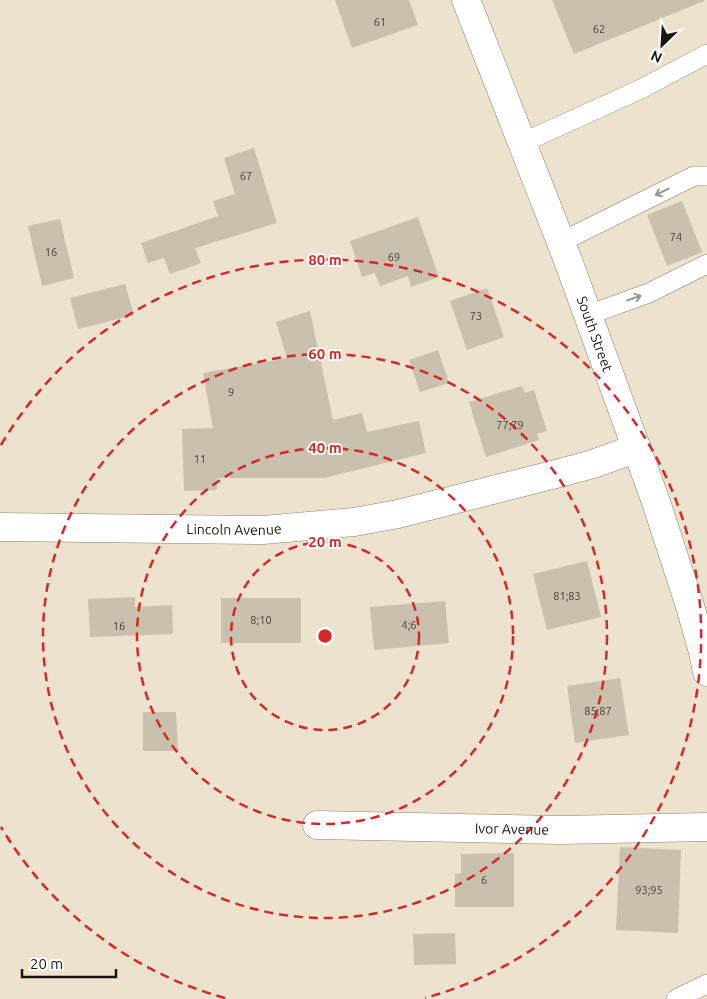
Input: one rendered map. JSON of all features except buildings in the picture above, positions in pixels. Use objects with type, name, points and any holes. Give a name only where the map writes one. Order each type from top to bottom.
[{"type":"street","name":"South Street","points":[[466,0],[561,242],[637,448],[678,565],[707,672]]},
{"type":"street","name":"Lincoln Avenue","points":[[0,527],[263,530],[354,522],[398,514],[552,475],[593,464],[637,448]]},
{"type":"street","name":"Ivor Avenue","points":[[317,825],[561,830],[707,828]]},
{"type":"lane","points":[[522,143],[641,89],[707,54]]},
{"type":"lane","points":[[561,242],[694,176],[707,176]]},
{"type":"lane","points":[[588,315],[649,293],[707,264]]},
{"type":"lane","points":[[676,999],[707,984]]}]
